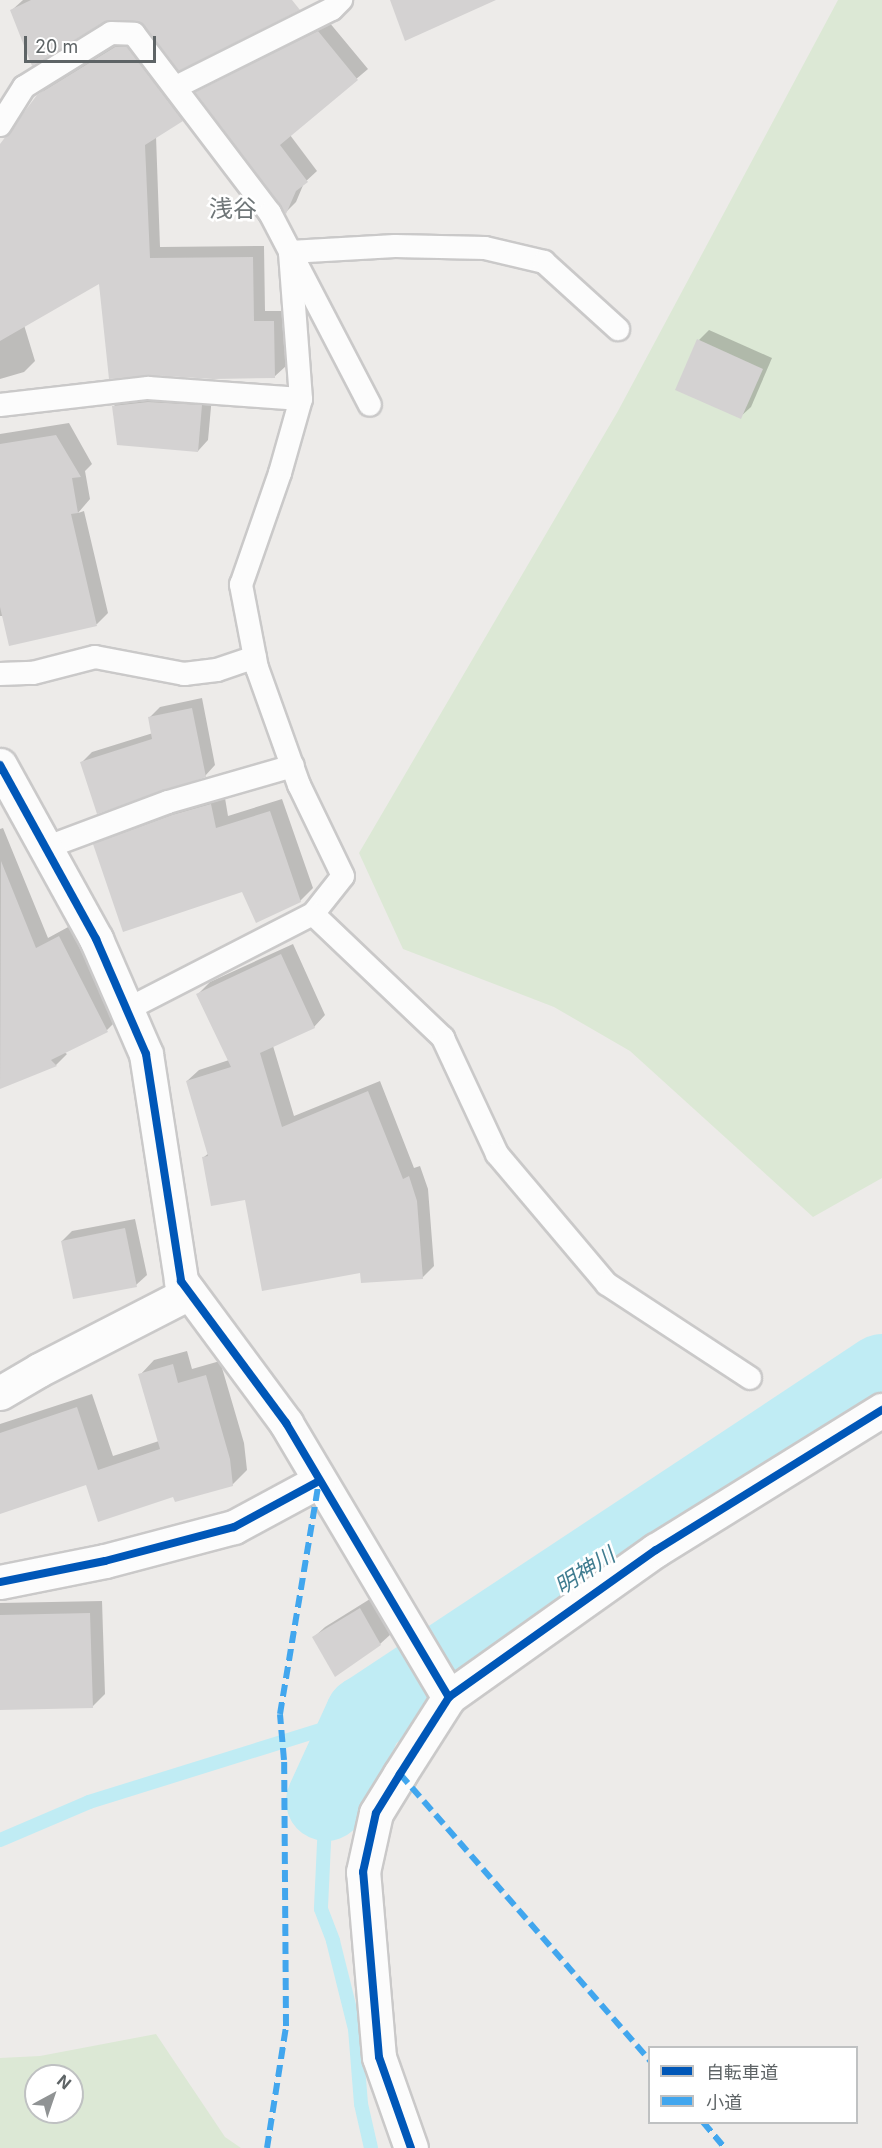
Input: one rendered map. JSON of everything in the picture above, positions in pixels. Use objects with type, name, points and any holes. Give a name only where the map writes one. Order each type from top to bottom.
[{"type":"street","points":[[0,765],[96,939],[146,1054],[181,1281],[286,1423],[448,1696]]},
{"type":"street","points":[[0,1393],[39,1370],[189,1293]]},
{"type":"street","points":[[411,2148],[379,2057],[363,1872],[376,1813],[448,1696],[656,1550],[882,1410]]},
{"type":"street","points":[[0,1582],[105,1561],[234,1527],[319,1481]]},
{"type":"lane","points":[[176,87],[332,9],[341,0]]},
{"type":"lane","points":[[0,125],[24,87],[111,33],[134,34],[270,213],[370,405]]},
{"type":"lane","points":[[290,252],[395,246],[485,248],[544,262],[618,329]]},
{"type":"lane","points":[[126,1010],[313,914],[343,876],[293,766],[255,657],[241,585],[280,473],[301,399],[290,252]]},
{"type":"lane","points":[[0,405],[148,388],[301,399]]},
{"type":"lane","points":[[0,674],[33,673],[95,657],[184,674],[217,670],[255,657]]},
{"type":"lane","points":[[45,848],[168,802],[293,766]]},
{"type":"lane","points":[[313,914],[443,1038],[497,1154],[607,1284],[750,1378]]},
{"type":"green space","points":[[838,0],[882,0],[882,1178],[813,1217],[630,1051],[554,1007],[403,949],[359,853],[618,411]]},
{"type":"green space","points":[[156,2034],[225,2137],[241,2148],[0,2148],[0,2058],[40,2056]]},
{"type":"building","points":[[31,0],[292,0],[300,10],[179,71],[141,22],[112,20],[104,22],[32,66],[10,10]]},
{"type":"building","points":[[390,0],[496,0],[405,41]]},
{"type":"building","points":[[318,31],[358,80],[280,145],[308,182],[296,191],[286,214],[195,92]]},
{"type":"building","points":[[115,47],[127,47],[183,121],[145,145],[150,258],[253,257],[254,321],[274,321],[275,378],[213,379],[149,375],[109,379],[99,284],[0,341],[0,144],[37,95]]},
{"type":"building","points":[[697,339],[763,369],[741,419],[675,390]]},
{"type":"building","points":[[148,402],[202,405],[198,452],[117,445],[112,406]]},
{"type":"building","points":[[56,435],[81,477],[72,478],[78,513],[71,514],[97,626],[9,646],[0,607],[0,444]]},
{"type":"building","points":[[192,708],[206,777],[97,814],[80,762],[152,739],[148,717]]},
{"type":"building","points":[[211,804],[216,828],[270,811],[301,902],[256,923],[242,892],[123,932],[93,844],[172,815]]},
{"type":"building","points":[[1,861],[36,948],[59,936],[108,1032],[51,1060],[57,1066],[0,1089]]},
{"type":"building","points":[[281,954],[315,1028],[260,1053],[282,1127],[368,1091],[403,1179],[409,1176],[417,1201],[423,1279],[361,1283],[360,1273],[262,1291],[245,1200],[211,1206],[202,1157],[208,1156],[186,1081],[231,1067],[196,994]]},
{"type":"building","points":[[125,1228],[137,1287],[73,1299],[61,1241]]},
{"type":"building","points":[[173,1364],[178,1383],[206,1375],[230,1459],[233,1486],[175,1502],[173,1497],[98,1522],[86,1485],[0,1514],[0,1433],[77,1407],[98,1470],[160,1449],[138,1374]]},
{"type":"building","points":[[360,1608],[381,1645],[335,1677],[312,1637]]},
{"type":"building","points":[[90,1613],[93,1708],[0,1710],[0,1615]]},
{"type":"waterway","name":"明神川","points":[[326,1801],[365,1716],[882,1374]]},
{"type":"waterway","points":[[0,1840],[89,1802],[365,1716]]},
{"type":"waterway","points":[[326,1801],[321,1909],[333,1941],[355,2029],[361,2104],[371,2148]]},
{"type":"marked path","points":[[267,2148],[286,2026],[284,1760],[280,1714],[319,1481]]},
{"type":"marked path","points":[[400,1774],[648,2059]]},
{"type":"marked path","points":[[705,2124],[725,2148]]},
{"type":"cycle path","points":[[0,765],[96,939],[146,1054],[181,1281],[286,1423],[449,1697]]},
{"type":"cycle path","points":[[411,2148],[379,2057],[363,1872],[376,1813],[449,1697],[656,1550],[882,1410]]},
{"type":"cycle path","points":[[0,1582],[105,1561],[234,1527],[319,1481]]},
{"type":"district","name":"浅谷","points":[[233,209]]}]
